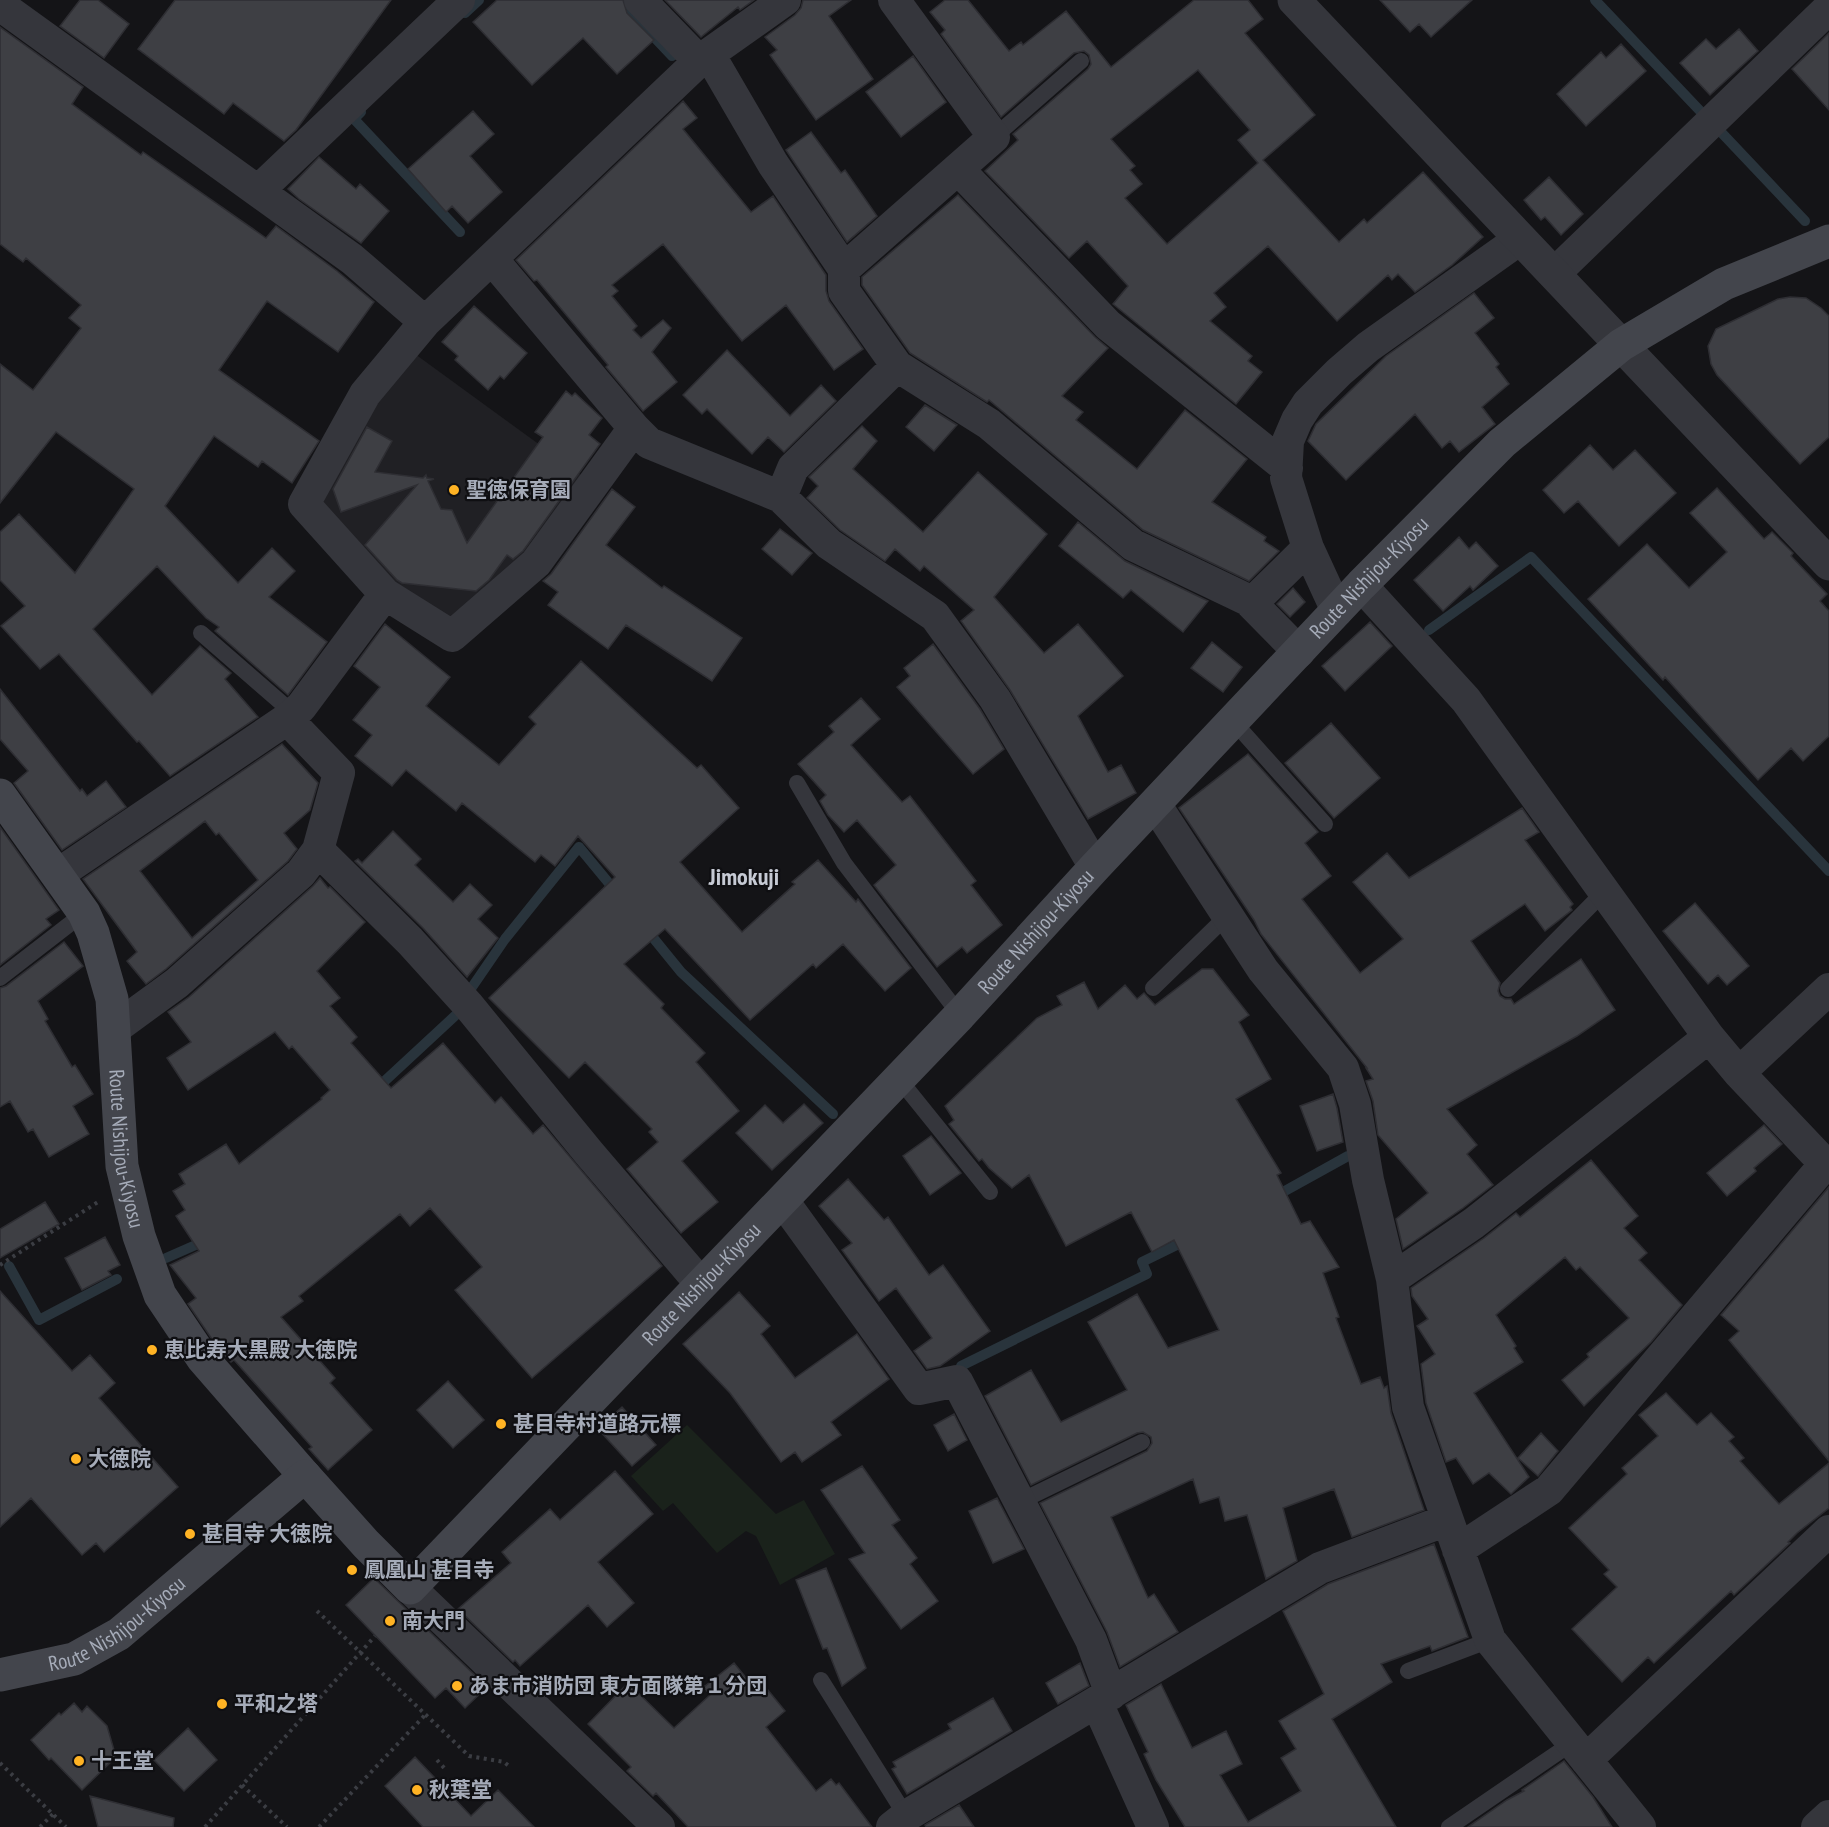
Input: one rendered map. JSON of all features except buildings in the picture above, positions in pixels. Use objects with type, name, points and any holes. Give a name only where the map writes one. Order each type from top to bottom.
[{"type":"main road","name":"Route Nishijou-Kiyosu","points":[[0,795],[84,913],[93,933],[112,999],[122,1166],[138,1236],[160,1295],[203,1359],[366,1544],[410,1588],[899,1080],[1095,867],[1361,585],[1502,443],[1621,345],[1724,284],[1829,241]]},
{"type":"main road","name":"Route Nishijou-Kiyosu","points":[[0,1676],[74,1659],[119,1634],[305,1476]]},
{"type":"street","points":[[258,191],[459,0]]},
{"type":"street","points":[[640,0],[704,58],[843,269],[844,291],[897,366],[989,424],[1133,545],[1252,603],[1299,652]]},
{"type":"street","points":[[634,428],[536,563],[452,636],[385,594],[304,504],[365,394],[425,322],[704,58],[784,0]]},
{"type":"street","points":[[843,269],[994,137],[894,0]]},
{"type":"street","points":[[1294,0],[1829,564]]},
{"type":"street","points":[[0,5],[352,259],[425,322]]},
{"type":"street","points":[[1554,274],[1829,8]]},
{"type":"street","points":[[958,169],[1108,325],[1287,468]]},
{"type":"street","points":[[1337,611],[1308,548],[1286,478],[1288,441],[1297,420],[1308,403],[1368,347],[1520,239]]},
{"type":"street","points":[[492,259],[649,443],[781,497],[829,544],[934,616],[995,699],[1095,867]]},
{"type":"street","points":[[781,497],[793,468],[897,366]]},
{"type":"street","points":[[1252,603],[1308,548]]},
{"type":"street","points":[[1361,585],[1466,700],[1709,1037],[1739,1073],[1827,1166],[1549,1490],[1458,1550]]},
{"type":"street","points":[[57,875],[301,707],[385,594]]},
{"type":"street","points":[[114,1029],[177,983],[302,873],[318,850],[339,773],[290,716]]},
{"type":"street","points":[[1155,804],[1263,970],[1343,1068],[1355,1104],[1368,1180],[1392,1279],[1408,1407],[1490,1640],[1640,1827]]},
{"type":"street","points":[[318,850],[410,941],[468,1005],[589,1153],[701,1284]]},
{"type":"street","points":[[1739,1073],[1829,989]]},
{"type":"street","points":[[1392,1279],[1474,1223],[1709,1037]]},
{"type":"street","points":[[783,1202],[919,1389],[957,1381],[1091,1640],[1104,1699],[1153,1827]]},
{"type":"street","points":[[899,1822],[1320,1568],[1447,1520]]},
{"type":"street","points":[[1579,1752],[1829,1531]]},
{"type":"street","points":[[410,1588],[659,1827]]},
{"type":"street","points":[[1817,1827],[1829,1816]]},
{"type":"lane","points":[[994,137],[1081,61]]},
{"type":"lane","points":[[201,633],[290,716]]},
{"type":"lane","points":[[1233,721],[1325,824]]},
{"type":"lane","points":[[797,783],[844,863],[960,1015]]},
{"type":"lane","points":[[1508,989],[1605,891]]},
{"type":"lane","points":[[0,978],[84,913]]},
{"type":"lane","points":[[1153,988],[1227,916]]},
{"type":"lane","points":[[899,1080],[990,1192]]},
{"type":"lane","points":[[1019,1502],[1143,1442]]},
{"type":"lane","points":[[1408,1671],[1490,1640]]},
{"type":"lane","points":[[822,1680],[899,1822]]},
{"type":"lane","points":[[1449,1827],[1579,1752]]},
{"type":"path","points":[[0,1265],[126,1185]]},
{"type":"path","points":[[317,1611],[469,1756],[504,1762],[509,1766]]},
{"type":"path","points":[[205,1827],[375,1636]]},
{"type":"path","points":[[319,1827],[426,1714]]},
{"type":"path","points":[[437,1760],[446,1770]]},
{"type":"path","points":[[0,1763],[66,1827]]},
{"type":"path","points":[[242,1785],[287,1827]]},
{"type":"path","points":[[40,1827],[53,1814]]},
{"type":"shaded area","name":"聖徳保育園","points":[[415,354],[588,480],[530,558],[448,620],[388,580],[322,509],[322,499],[375,403]]},
{"type":"shaded area","points":[[687,1425],[776,1514],[804,1500],[835,1554],[780,1585],[756,1536],[746,1531],[717,1553],[673,1503],[663,1511],[631,1476]]},
{"type":"waterway","points":[[465,13],[479,0]]},
{"type":"waterway","points":[[619,0],[672,56]]},
{"type":"waterway","points":[[1595,0],[1703,114]]},
{"type":"waterway","points":[[361,112],[354,119],[460,232]]},
{"type":"waterway","points":[[1719,130],[1805,221]]},
{"type":"waterway","points":[[1429,630],[1531,557],[1829,871]]},
{"type":"waterway","points":[[468,993],[505,939],[579,847],[617,893]]},
{"type":"waterway","points":[[646,929],[681,972],[833,1114]]},
{"type":"waterway","points":[[375,1090],[458,1013]]},
{"type":"waterway","points":[[1272,1198],[1348,1156]]},
{"type":"waterway","points":[[961,1366],[1147,1274],[1142,1262],[1189,1239]]},
{"type":"waterway","points":[[166,1258],[207,1240]]},
{"type":"waterway","points":[[9,1266],[39,1320],[117,1279]]},
{"type":"place","name":"聖徳保育園","points":[[454,490]]},
{"type":"place","name":"恵比寿大黒殿 大徳院","points":[[152,1350]]},
{"type":"place","name":"甚目寺村道路元標","points":[[501,1424]]},
{"type":"place","name":"大徳院","points":[[76,1459]]},
{"type":"place","name":"甚目寺 大徳院","points":[[190,1534]]},
{"type":"place","name":"鳳凰山 甚目寺","points":[[352,1570]]},
{"type":"place","name":"南大門","points":[[390,1621]]},
{"type":"place","name":"あま市消防団 東方面隊第１分団","points":[[457,1686]]},
{"type":"place","name":"平和之塔","points":[[222,1704]]},
{"type":"place","name":"十王堂","points":[[79,1761]]},
{"type":"place","name":"秋葉堂","points":[[417,1790]]},
{"type":"district","name":"Jimokuji","points":[[744,877]]}]
